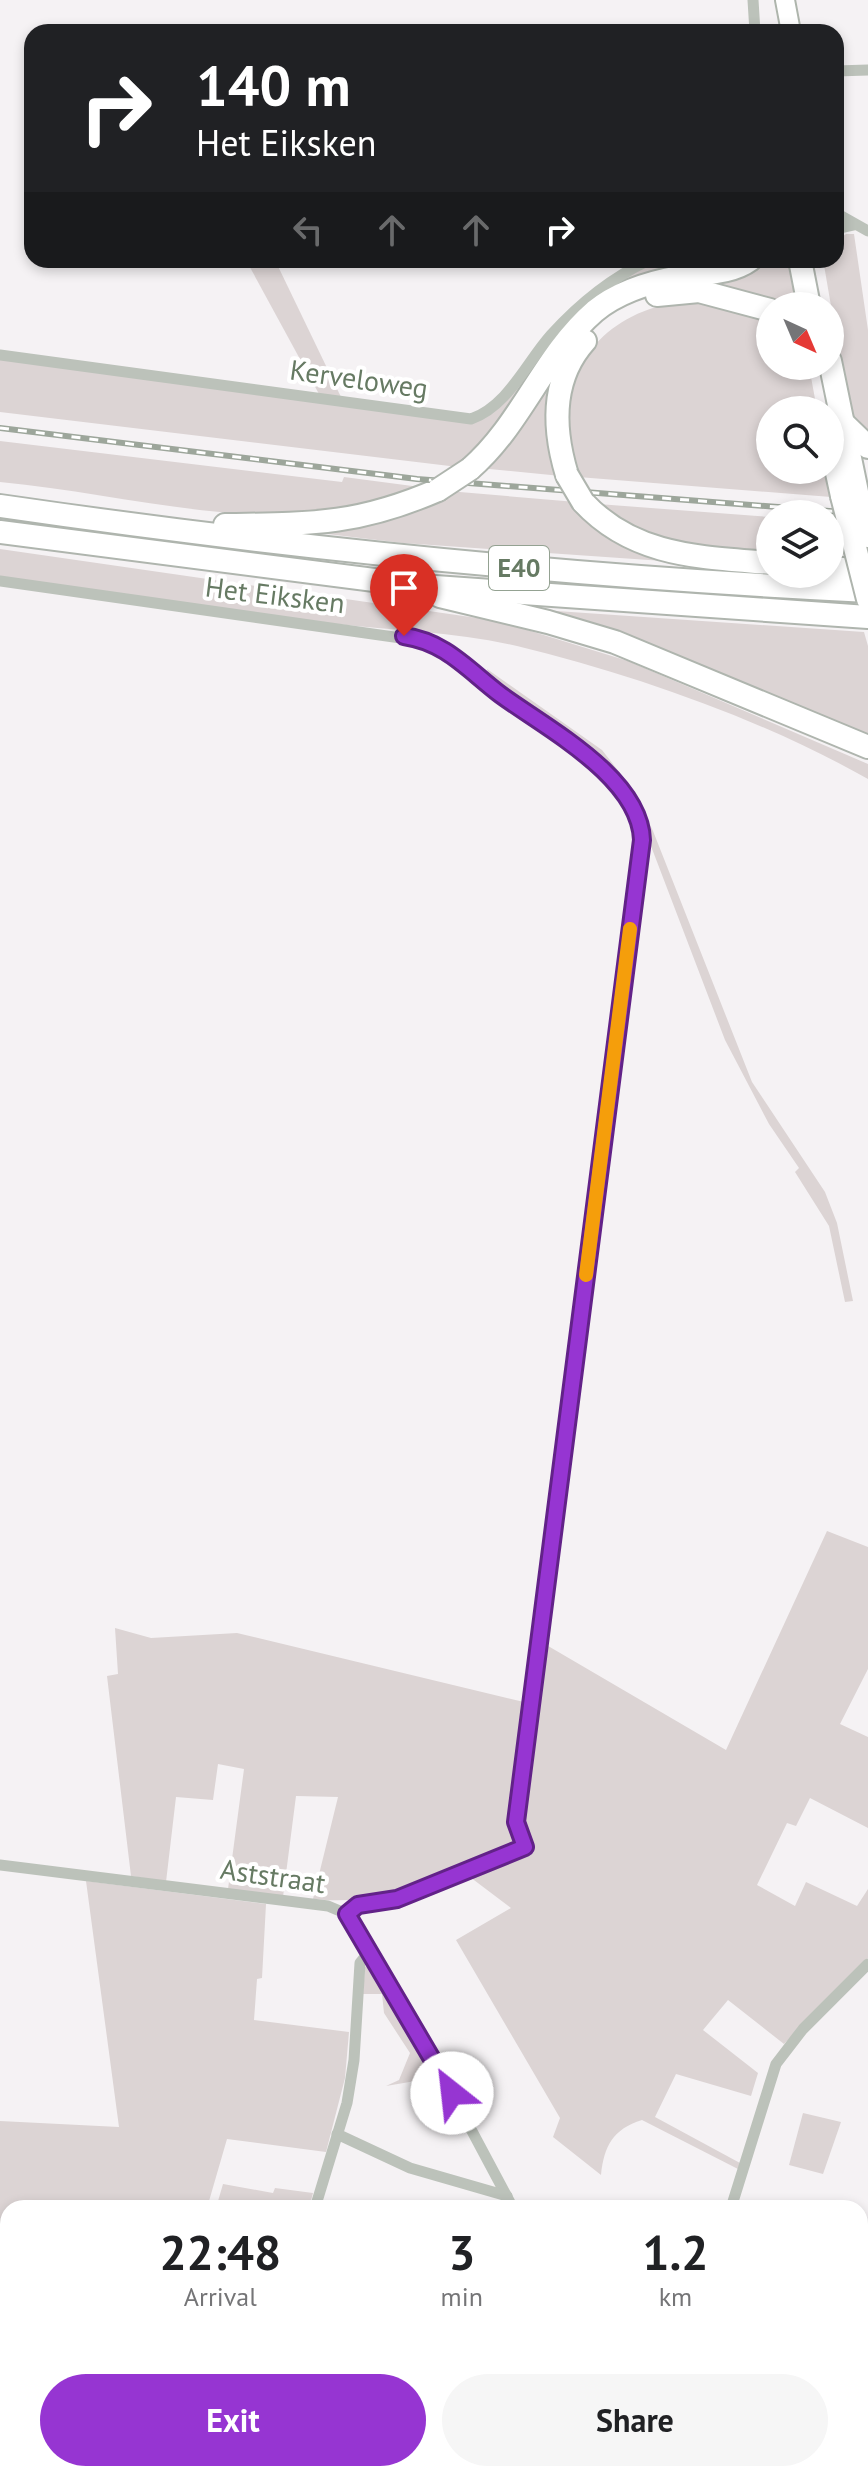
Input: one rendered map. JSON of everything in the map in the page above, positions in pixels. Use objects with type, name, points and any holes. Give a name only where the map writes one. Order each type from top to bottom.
[{"type":"highway","points":[[172,531],[213,525],[323,524],[363,518],[438,490],[470,469],[511,428],[571,336],[595,311],[634,289],[727,268]]},
{"type":"highway","points":[[802,268],[806,292]]},
{"type":"highway","points":[[816,268],[819,292]]},
{"type":"highway","points":[[756,305],[724,295],[681,291],[635,303],[598,327],[569,366],[559,396],[558,447],[567,475],[583,502],[615,530],[664,552],[756,562]]},
{"type":"highway","points":[[844,432],[868,447]]},
{"type":"highway","points":[[844,473],[868,599]]},
{"type":"highway","points":[[850,497],[868,536]]},
{"type":"highway","name":"E40","points":[[0,506],[172,531],[589,574],[868,591]]},
{"type":"highway","name":"E40","points":[[0,532],[421,586],[868,617]]},
{"type":"highway","points":[[844,569],[868,571]]},
{"type":"highway","points":[[421,586],[448,601],[548,622],[615,642],[866,748]]},
{"type":"main road","points":[[782,24],[783,0]]},
{"type":"main road","points":[[783,0],[789,24]]},
{"type":"street","points":[[753,0],[754,24]]},
{"type":"street","points":[[844,71],[868,70]]},
{"type":"street","points":[[844,218],[868,231]]},
{"type":"street","points":[[844,227],[854,225]]},
{"type":"street","name":"Kerveloweg","points":[[0,355],[471,419],[491,410],[548,338],[583,302],[636,268]]},
{"type":"street","name":"Het Eiksken","points":[[0,581],[436,643],[504,697],[583,753],[626,799],[642,829],[516,1822],[525,1847],[397,1899],[358,1905],[347,1914]]},
{"type":"street","name":"Aststraat","points":[[0,1865],[328,1906],[347,1914],[448,2085],[509,2200]]},
{"type":"street","points":[[317,2200],[354,2060],[360,1963],[369,1952]]},
{"type":"street","points":[[734,2200],[776,2064],[803,2029],[868,1964]]},
{"type":"street","points":[[337,2134],[410,2168],[507,2196]]},
{"type":"shaded area","points":[[854,234],[868,330],[868,434],[850,417],[844,380],[844,292],[829,292],[825,268],[844,268],[844,235]]},
{"type":"shaded area","points":[[250,268],[279,268],[341,397],[319,394]]},
{"type":"shaded area","points":[[643,268],[700,268],[620,286],[499,430],[458,467],[0,412],[0,358],[476,421],[560,332]]},
{"type":"shaded area","points":[[747,268],[792,268],[796,292],[756,292],[756,299],[705,289],[664,290],[639,297],[616,309],[595,324],[578,343],[564,365],[555,389],[551,431],[561,476],[479,468],[514,430],[572,342],[610,307],[647,291],[727,276]]},
{"type":"shaded area","points":[[688,301],[730,307],[756,315],[756,380],[812,380],[814,396],[756,396],[756,484],[828,484],[831,497],[578,477],[569,444],[567,413],[573,385],[585,359],[602,337],[626,320],[655,307]]},
{"type":"shaded area","points":[[0,441],[342,482],[344,477],[420,487],[351,510],[263,515],[219,512],[0,482]]},
{"type":"shaded area","points":[[448,491],[576,502],[692,563],[403,543],[293,530]]},
{"type":"shaded area","points":[[598,504],[756,516],[756,552],[686,548],[649,538]]},
{"type":"shaded area","points":[[0,549],[498,621],[628,661],[868,764],[868,779],[785,737],[697,701],[517,646],[0,578]]},
{"type":"shaded area","points":[[542,610],[864,632],[868,646],[868,741]]},
{"type":"shaded area","points":[[487,669],[602,750],[631,787],[653,831],[752,1082],[825,1192],[837,1223],[853,1301],[845,1302],[829,1226],[795,1172],[799,1168],[769,1124],[725,1040],[646,833],[624,792],[490,681]]},
{"type":"shaded area","points":[[827,1531],[868,1547],[868,1669],[840,1724],[868,1737],[868,1828],[810,1798],[796,1826],[787,1823],[757,1885],[795,1906],[806,1882],[857,1906],[868,1889],[868,1958],[784,2044],[728,2000],[703,2030],[758,2073],[751,2096],[676,2074],[655,2117],[740,2163],[738,2169],[642,2120],[624,2128],[612,2140],[601,2175],[553,2137],[560,2118],[456,1940],[511,1908],[466,1874],[528,1849],[520,1823],[543,1643],[726,1750]]},
{"type":"shaded area","points":[[115,1628],[151,1638],[237,1633],[528,1703],[516,1845],[418,1886],[393,1893],[342,1900],[313,1899],[338,1797],[296,1796],[283,1897],[228,1889],[244,1769],[218,1764],[213,1800],[176,1797],[166,1882],[131,1876],[107,1676],[118,1674]]},
{"type":"shaded area","points":[[86,1881],[266,1904],[262,1978],[257,1979],[254,2020],[349,2032],[345,2078],[326,2152],[227,2139],[209,2200],[0,2200],[0,2121],[119,2127]]},
{"type":"shaded area","points":[[370,1965],[436,2074],[427,2079],[386,2086],[399,2080],[410,2053],[384,2013],[382,1994],[363,1994],[365,1967]]},
{"type":"shaded area","points":[[803,2113],[841,2122],[823,2174],[789,2165]]},
{"type":"shaded area","points":[[223,2184],[273,2193],[275,2188],[313,2193],[311,2200],[218,2200]]},
{"type":"railway","points":[[0,428],[417,479],[868,514]]},
{"type":"slow traffic","points":[[586,1275],[630,929]]},
{"type":"route","points":[[404,636],[436,643],[504,697],[575,745],[626,799],[642,829],[516,1822],[525,1847],[397,1899],[358,1905],[347,1914],[452,2093]]}]
